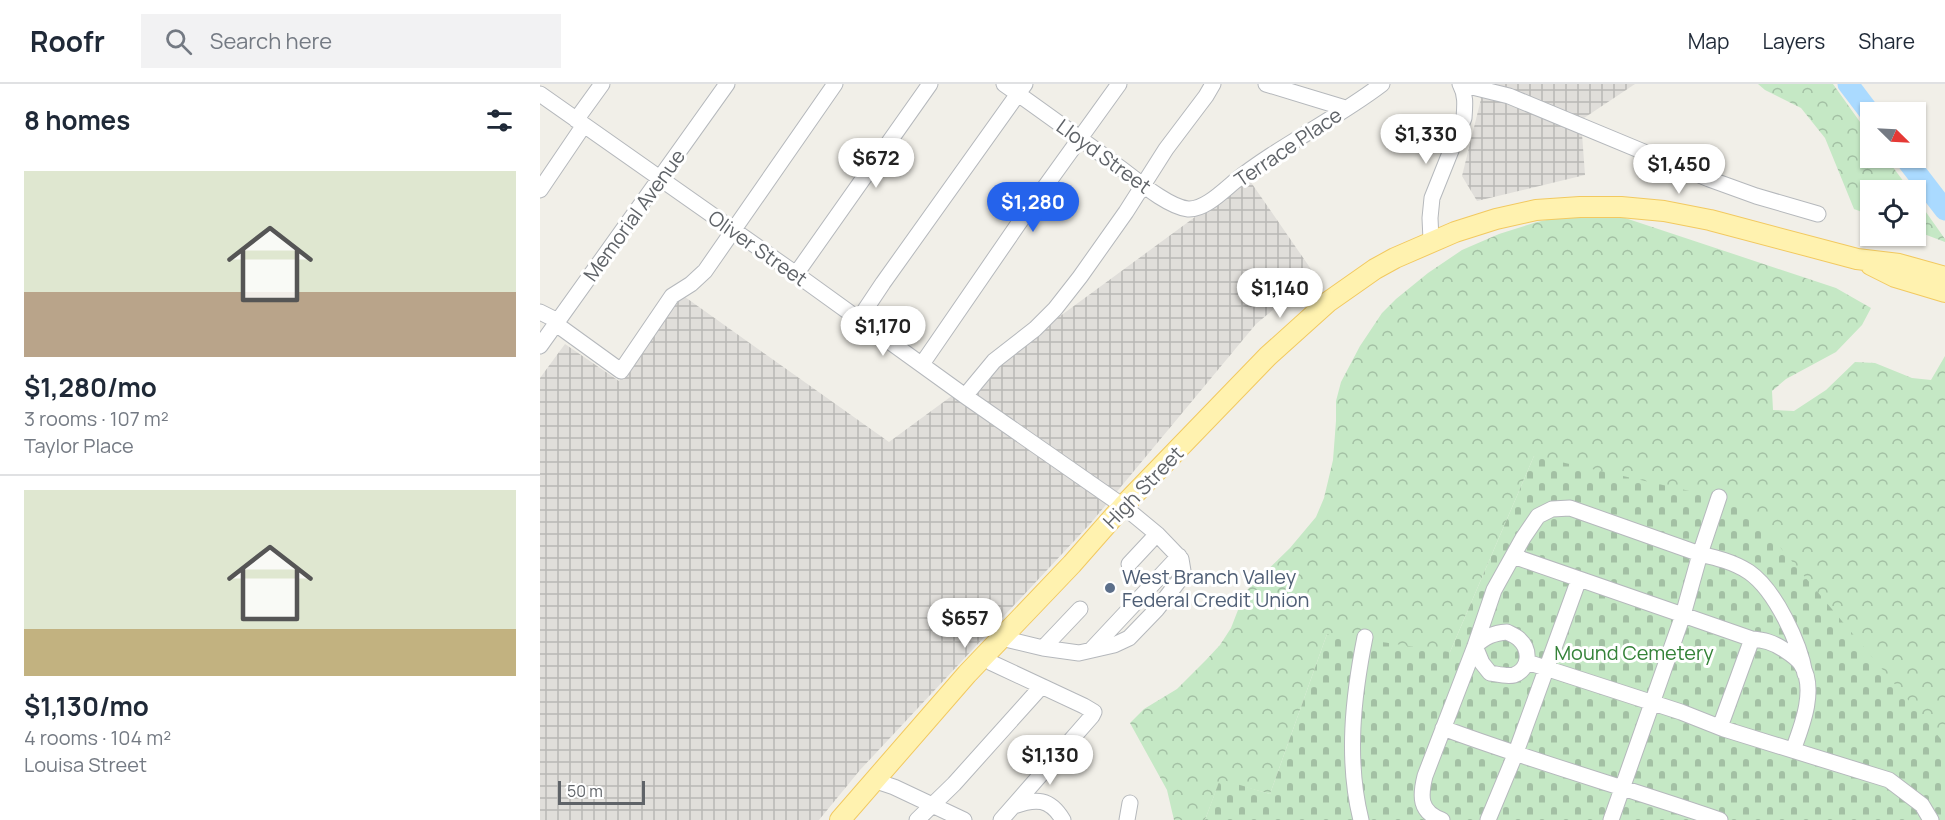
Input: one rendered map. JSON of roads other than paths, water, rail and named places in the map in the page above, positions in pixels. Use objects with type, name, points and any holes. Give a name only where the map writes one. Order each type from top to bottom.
[{"type":"main road","name":"High Street","points":[[840,820],[1007,631],[1268,356],[1341,292],[1375,269],[1431,240],[1496,219],[1536,210],[1580,207],[1664,211],[1710,220],[1857,259]]},
{"type":"main road","points":[[1857,259],[1899,264],[1945,277]]},
{"type":"main road","points":[[1857,259],[1895,278],[1945,292]]},
{"type":"street","points":[[540,190],[602,84]]},
{"type":"street","name":"Memorial Avenue","points":[[540,346],[727,84]]},
{"type":"street","points":[[540,312],[621,371],[672,296],[691,284],[705,271],[835,84]]},
{"type":"street","points":[[795,274],[930,84]]},
{"type":"street","name":"Lloyd Street","points":[[1004,84],[1021,89],[1080,139],[1143,184],[1177,206],[1194,209]]},
{"type":"street","points":[[922,364],[1119,84]]},
{"type":"street","points":[[965,396],[994,361],[1035,329],[1055,309],[1087,268],[1166,149],[1213,84]]},
{"type":"street","points":[[1266,84],[1345,108]]},
{"type":"street","name":"Terrace Place","points":[[1194,209],[1204,205],[1250,169],[1382,84]]},
{"type":"street","points":[[1460,84],[1509,96],[1709,179],[1756,196],[1818,214]]},
{"type":"street","points":[[1431,240],[1432,198],[1464,118],[1464,93],[1460,84]]},
{"type":"street","points":[[859,319],[1021,89]]},
{"type":"street","name":"Oliver Street","points":[[540,94],[1124,506],[1179,556],[1183,571],[1178,582],[1157,609],[1129,638],[1089,652],[1079,653],[1043,648]]},
{"type":"street","points":[[1611,820],[1683,615],[1719,497]]},
{"type":"street","points":[[1442,820],[1428,812],[1420,796],[1425,776],[1494,590],[1522,538],[1538,516],[1552,509],[1570,508],[1700,554],[1736,564],[1751,573],[1768,593],[1789,625],[1802,657],[1807,690],[1805,711],[1792,750]]},
{"type":"street","points":[[1129,564],[1157,534]]},
{"type":"street","points":[[1514,556],[1752,639],[1773,643],[1791,654],[1800,663],[1805,674]]},
{"type":"street","points":[[1488,820],[1515,754],[1579,579]]},
{"type":"street","points":[[1007,631],[1026,634],[1043,648],[1080,609]]},
{"type":"street","points":[[1507,632],[1519,639],[1526,648],[1527,662],[1523,669],[1514,675],[1490,673],[1482,663],[1475,646],[1496,633],[1507,632]]},
{"type":"street","points":[[1361,820],[1355,795],[1352,755],[1354,703],[1365,637]]},
{"type":"street","points":[[1720,727],[1752,639]]},
{"type":"street","points":[[984,656],[992,663],[1084,705],[1094,712],[1000,820]]},
{"type":"street","points":[[1527,662],[1720,727],[1889,780],[1922,805],[1931,820]]},
{"type":"street","points":[[917,820],[954,784],[1041,687]]},
{"type":"street","points":[[1443,728],[1515,754],[1720,820]]},
{"type":"street","points":[[873,780],[894,787],[964,820]]},
{"type":"street","points":[[1014,806],[1027,801],[1047,803],[1058,811],[1063,820]]},
{"type":"street","points":[[1127,820],[1130,803]]},
{"type":"waterway","points":[[1848,84],[1862,102]]},
{"type":"waterway","points":[[1913,168],[1945,210]]},
{"type":"place","name":"West Branch Valley Federal Credit Union","points":[[1110,588]]},
{"type":"park label","name":"Mound Cemetery","points":[[1634,652]]}]
